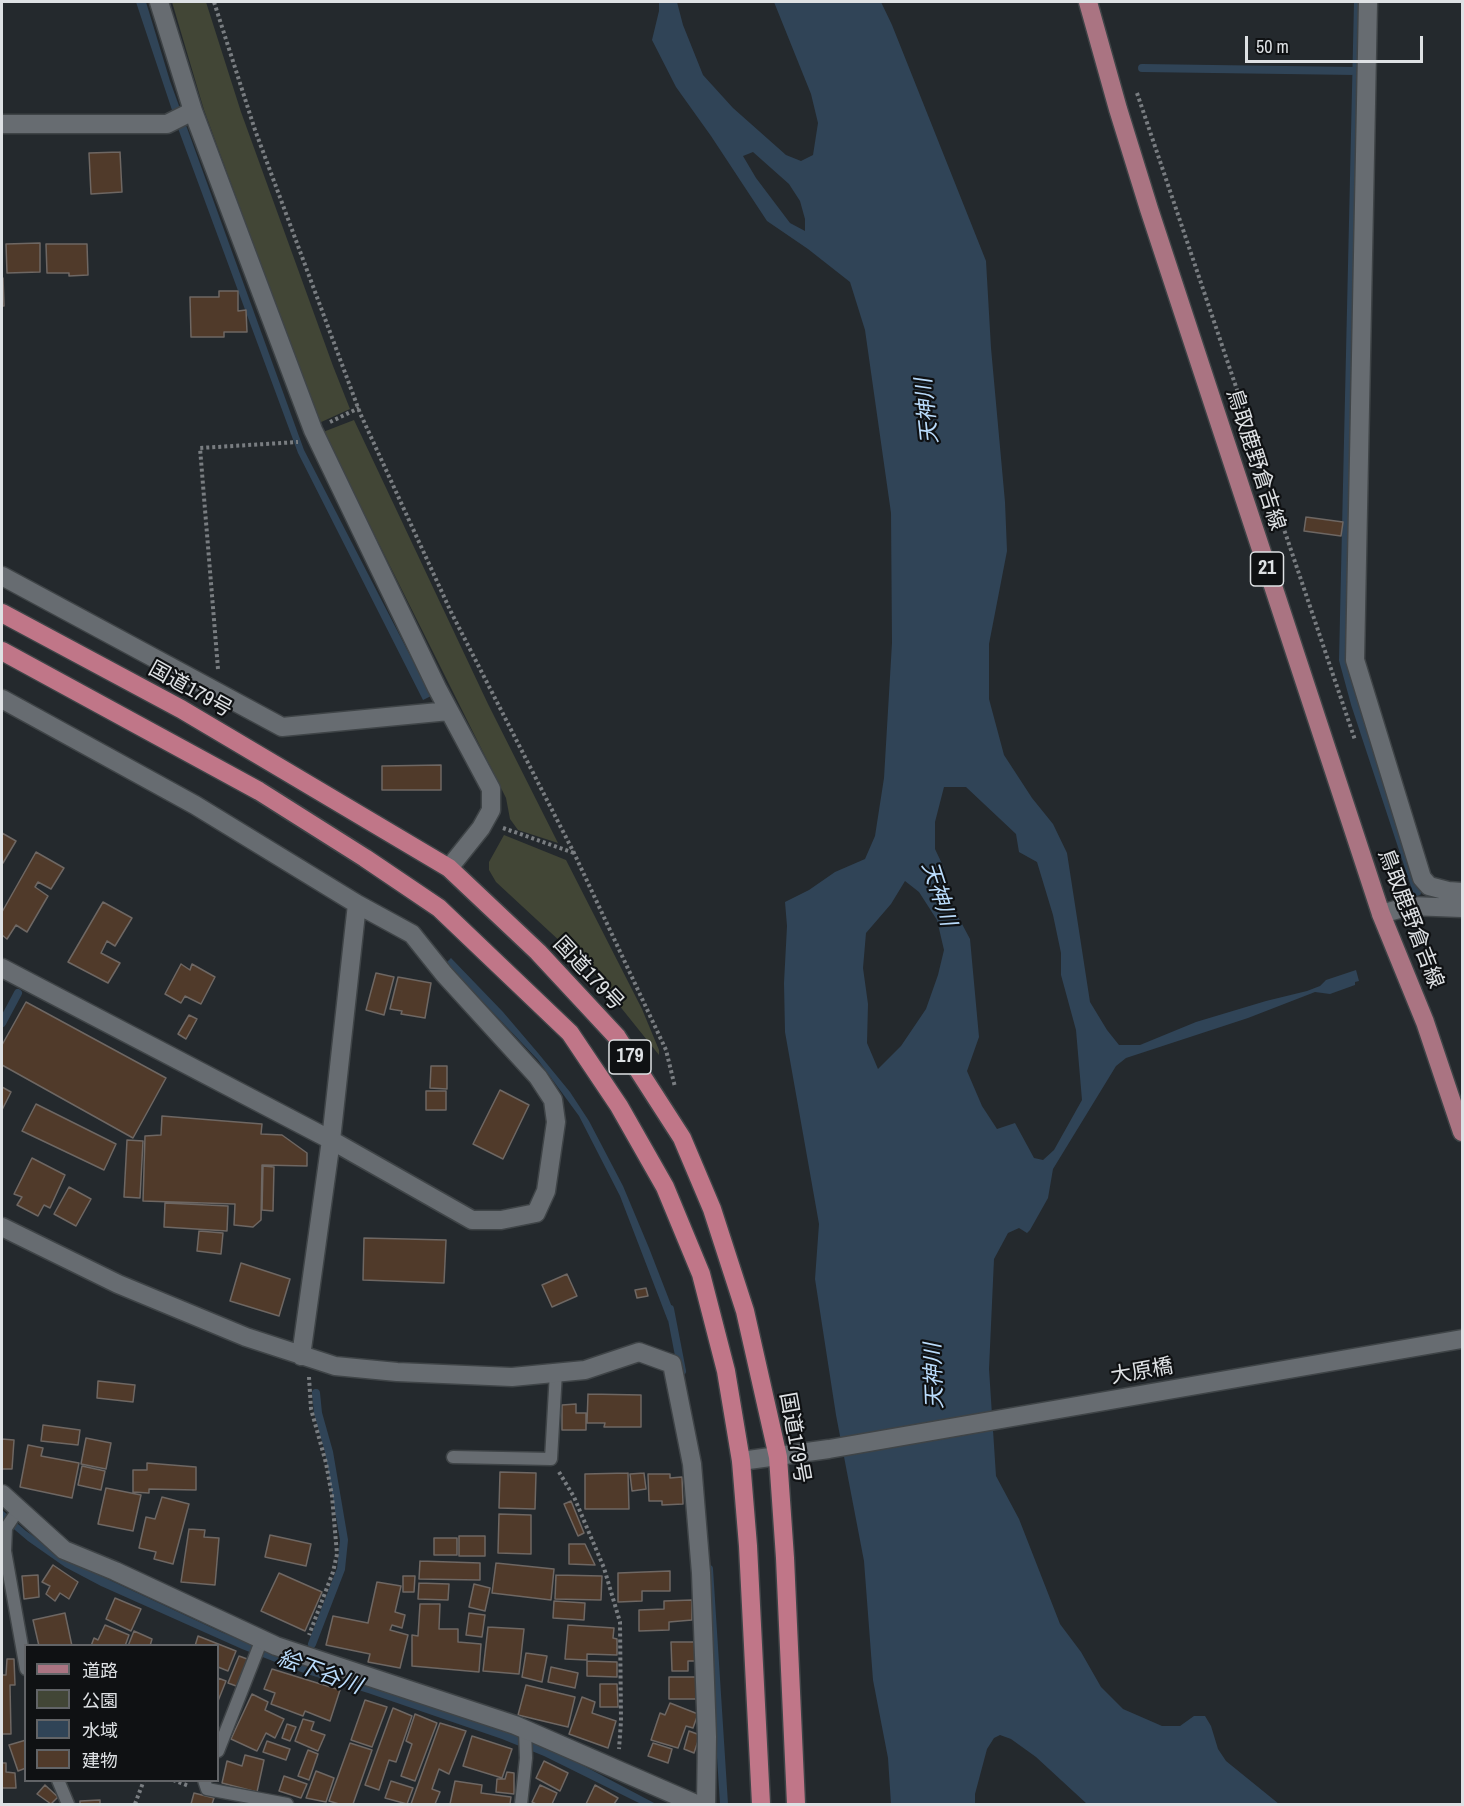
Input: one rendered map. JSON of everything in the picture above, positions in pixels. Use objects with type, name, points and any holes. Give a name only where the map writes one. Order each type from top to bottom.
[{"type":"highway","name":"国道179号","points":[[2,613],[181,709],[449,868],[538,952],[618,1038],[682,1138],[712,1209],[746,1311],[777,1456],[787,1591],[796,1804]]},
{"type":"highway","name":"179","points":[[2,651],[259,791],[439,908],[570,1033],[619,1106],[665,1187],[701,1274],[726,1371],[741,1461],[748,1546],[761,1804]]},
{"type":"main road","name":"鳥取鹿野倉吉線","points":[[1088,2],[1149,209],[1381,914],[1425,1022],[1462,1132]]},
{"type":"street","points":[[159,2],[194,111],[314,433],[449,711],[491,789],[491,810],[449,868]]},
{"type":"street","points":[[1368,2],[1355,660],[1422,878],[1429,885],[1448,891],[1462,892]]},
{"type":"street","points":[[2,124],[167,124],[194,111]]},
{"type":"street","points":[[2,576],[282,727],[449,711]]},
{"type":"street","points":[[2,699],[195,805],[357,904],[412,934],[444,974],[538,1077],[553,1100],[556,1122],[546,1191],[536,1213],[501,1220],[472,1220],[331,1140],[2,968]]},
{"type":"street","points":[[304,1356],[357,904]]},
{"type":"street","points":[[1381,914],[1410,906],[1462,908]]},
{"type":"street","points":[[2,1227],[118,1284],[246,1337],[335,1366],[397,1372],[512,1377],[585,1370],[639,1352],[672,1364],[692,1464],[697,1518],[707,1737],[706,1804]]},
{"type":"street","name":"大原橋","points":[[741,1461],[829,1449],[1462,1339]]},
{"type":"street","points":[[2,1494],[64,1550],[115,1571],[276,1646],[525,1730],[696,1804]]},
{"type":"lane","points":[[453,1457],[551,1459],[556,1372]]},
{"type":"lane","points":[[18,1510],[6,1528],[5,1551],[24,1658]]},
{"type":"lane","points":[[219,1748],[262,1639]]},
{"type":"lane","points":[[521,1804],[526,1758],[525,1730]]},
{"type":"lane","points":[[59,1782],[68,1804]]},
{"type":"lane","points":[[204,1782],[207,1789],[287,1804]]},
{"type":"path","points":[[214,2],[269,170],[359,408],[451,612],[574,853],[666,1050],[677,1093]]},
{"type":"path","points":[[1135,86],[1357,745]]},
{"type":"path","points":[[220,694],[200,448],[291,444],[359,408]]},
{"type":"path","points":[[502,828],[574,853]]},
{"type":"path","points":[[304,1356],[311,1410],[326,1463],[332,1496],[337,1554],[333,1572],[306,1643]]},
{"type":"path","points":[[551,1459],[574,1497],[604,1568],[620,1622],[621,1721],[618,1770]]},
{"type":"path","points":[[135,1804],[143,1782]]},
{"type":"green space","points":[[172,2],[206,2],[241,112],[350,409],[319,423],[204,110]]},
{"type":"green space","points":[[354,420],[488,704],[558,843],[518,830],[510,819],[506,798],[323,432]]},
{"type":"green space","points":[[504,835],[566,860],[642,1009],[659,1055],[590,969],[496,882],[489,870],[489,862]]},
{"type":"water","points":[[136,2],[146,2],[170,81],[304,450],[431,696],[423,700],[298,453],[179,131]]},
{"type":"water","name":"天神川","points":[[659,2],[677,2],[683,25],[703,75],[733,108],[786,155],[801,161],[813,155],[818,123],[811,94],[774,2],[881,2],[892,25],[986,261],[1007,551],[989,644],[989,699],[1004,755],[1032,798],[1053,824],[1067,853],[1090,1002],[1107,1030],[1119,1045],[1140,1045],[1196,1022],[1307,991],[1320,986],[1326,980],[1356,970],[1359,981],[1355,982],[1355,985],[1330,994],[1315,992],[1248,1018],[1126,1058],[1116,1066],[1053,1169],[1048,1198],[1030,1230],[1027,1233],[1019,1228],[1008,1233],[994,1259],[989,1369],[996,1476],[1019,1519],[1060,1624],[1081,1652],[1101,1687],[1123,1709],[1162,1726],[1180,1726],[1194,1716],[1205,1716],[1211,1726],[1218,1749],[1226,1761],[1279,1804],[1087,1804],[1036,1757],[1011,1739],[1000,1735],[994,1738],[987,1749],[975,1794],[975,1804],[891,1804],[888,1758],[873,1680],[864,1561],[836,1415],[815,1279],[819,1224],[785,1032],[784,983],[787,926],[785,902],[809,890],[835,872],[865,859],[875,836],[884,778],[892,643],[891,513],[865,330],[850,282],[767,221],[676,87],[652,40]],"holes":[[[753,152],[789,184],[800,201],[805,219],[805,231],[790,223],[756,178],[743,156]],[[944,787],[966,787],[1016,834],[1019,852],[1037,862],[1053,915],[1061,953],[1061,975],[1076,1030],[1082,1100],[1054,1150],[1043,1160],[1034,1158],[1015,1123],[997,1129],[982,1106],[967,1071],[979,1037],[970,939],[946,894],[944,868],[935,849],[935,822]],[[905,881],[919,892],[937,920],[944,950],[926,1009],[901,1046],[878,1069],[867,1043],[868,1004],[863,968],[866,933],[891,904]]]},
{"type":"water","points":[[451,958],[503,1012],[538,1053],[570,1092],[589,1121],[623,1186],[649,1248],[675,1315],[668,1321],[620,1196],[579,1116],[538,1060],[446,963]]},
{"type":"water","name":"絵下谷川","points":[[2,1510],[26,1531],[71,1562],[221,1632],[315,1669],[548,1747],[656,1804],[641,1804],[544,1756],[502,1739],[301,1672],[242,1649],[101,1586],[65,1567],[28,1541],[2,1519]]},
{"type":"building","points":[[120,152],[122,192],[91,194],[89,153]]},
{"type":"building","points":[[40,243],[40,272],[7,273],[6,244]]},
{"type":"building","points":[[46,244],[87,244],[88,275],[69,276],[69,273],[47,273]]},
{"type":"building","points":[[3,278],[4,306],[2,306]]},
{"type":"building","points":[[219,291],[238,291],[238,311],[246,310],[247,332],[224,332],[224,337],[191,337],[190,297],[219,297]]},
{"type":"building","points":[[1306,517],[1343,522],[1341,536],[1304,531]]},
{"type":"building","points":[[441,765],[441,790],[382,790],[382,766]]},
{"type":"building","points":[[2,833],[16,841],[3,863],[2,862]]},
{"type":"building","points":[[36,852],[64,868],[51,889],[38,882],[35,887],[48,896],[27,932],[16,925],[7,939],[2,935],[2,912]]},
{"type":"building","points":[[103,902],[132,918],[115,946],[107,941],[101,953],[120,963],[108,983],[68,962]]},
{"type":"building","points":[[181,964],[190,970],[192,964],[215,977],[201,1004],[185,996],[181,1003],[165,994]]},
{"type":"building","points":[[376,973],[394,977],[384,1015],[366,1010]]},
{"type":"building","points":[[398,977],[431,983],[425,1018],[401,1014],[402,1011],[390,1009]]},
{"type":"building","points":[[26,1002],[166,1078],[133,1138],[2,1065],[2,1045]]},
{"type":"building","points":[[189,1015],[197,1019],[186,1039],[178,1034]]},
{"type":"building","points":[[431,1066],[447,1066],[447,1089],[430,1088]]},
{"type":"building","points":[[2,1087],[11,1092],[2,1110]]},
{"type":"building","points":[[500,1090],[529,1105],[503,1159],[473,1144]]},
{"type":"building","points":[[426,1091],[446,1091],[446,1110],[426,1110]]},
{"type":"building","points":[[36,1104],[116,1144],[104,1170],[22,1131]]},
{"type":"building","points":[[162,1116],[262,1124],[261,1134],[282,1135],[307,1153],[307,1166],[262,1165],[261,1220],[253,1227],[234,1225],[235,1204],[143,1201],[145,1136],[161,1135]]},
{"type":"building","points":[[127,1140],[143,1141],[140,1198],[124,1197]]},
{"type":"building","points":[[32,1158],[65,1175],[50,1208],[44,1205],[38,1216],[17,1205],[22,1197],[14,1194]]},
{"type":"building","points":[[263,1166],[274,1167],[273,1211],[262,1210]]},
{"type":"building","points":[[69,1187],[91,1199],[76,1226],[54,1214]]},
{"type":"building","points":[[165,1203],[228,1206],[227,1231],[164,1227]]},
{"type":"building","points":[[199,1231],[223,1233],[221,1254],[197,1251]]},
{"type":"building","points":[[364,1238],[446,1240],[444,1283],[363,1280]]},
{"type":"building","points":[[241,1263],[290,1279],[279,1316],[230,1301]]},
{"type":"building","points":[[567,1274],[577,1296],[552,1307],[542,1285]]},
{"type":"building","points":[[646,1288],[648,1296],[637,1298],[635,1290]]},
{"type":"building","points":[[98,1381],[135,1385],[133,1402],[97,1398]]},
{"type":"building","points":[[588,1394],[641,1395],[641,1427],[604,1427],[605,1423],[587,1423]]},
{"type":"building","points":[[576,1404],[576,1413],[586,1413],[586,1430],[562,1430],[562,1405]]},
{"type":"building","points":[[43,1425],[80,1430],[78,1445],[41,1441]]},
{"type":"building","points":[[86,1438],[111,1443],[106,1469],[81,1464]]},
{"type":"building","points":[[2,1439],[14,1440],[12,1469],[2,1469]]},
{"type":"building","points":[[28,1445],[43,1448],[41,1456],[79,1463],[72,1498],[20,1487]]},
{"type":"building","points":[[147,1463],[196,1467],[196,1490],[149,1489],[149,1493],[133,1492],[133,1470],[147,1470]]},
{"type":"building","points":[[82,1466],[105,1471],[101,1490],[78,1485]]},
{"type":"building","points":[[500,1472],[536,1473],[535,1509],[499,1508]]},
{"type":"building","points":[[628,1473],[629,1509],[585,1509],[585,1474]]},
{"type":"building","points":[[644,1473],[646,1489],[632,1491],[630,1474]]},
{"type":"building","points":[[648,1474],[670,1474],[670,1478],[682,1477],[683,1504],[662,1505],[662,1501],[649,1501]]},
{"type":"building","points":[[106,1488],[141,1495],[133,1531],[98,1524]]},
{"type":"building","points":[[162,1497],[189,1504],[173,1564],[154,1559],[156,1552],[139,1548],[146,1517],[155,1519]]},
{"type":"building","points":[[571,1501],[584,1533],[578,1536],[564,1504]]},
{"type":"building","points":[[499,1514],[531,1515],[531,1554],[498,1553]]},
{"type":"building","points":[[189,1529],[205,1530],[204,1537],[219,1538],[215,1585],[181,1582]]},
{"type":"building","points":[[270,1535],[311,1544],[306,1566],[265,1557]]},
{"type":"building","points":[[459,1536],[485,1536],[485,1556],[459,1556]]},
{"type":"building","points":[[434,1538],[457,1538],[457,1555],[434,1555]]},
{"type":"building","points":[[569,1544],[585,1544],[595,1565],[569,1564]]},
{"type":"building","points":[[420,1561],[480,1563],[480,1580],[419,1579]]},
{"type":"building","points":[[496,1563],[554,1569],[551,1600],[492,1593]]},
{"type":"building","points":[[53,1565],[78,1582],[69,1599],[60,1593],[55,1601],[46,1594],[50,1586],[42,1582]]},
{"type":"building","points":[[670,1571],[670,1591],[642,1591],[642,1601],[618,1602],[618,1573]]},
{"type":"building","points":[[279,1573],[322,1592],[305,1631],[261,1611]]},
{"type":"building","points":[[38,1575],[39,1597],[24,1599],[22,1576]]},
{"type":"building","points":[[556,1575],[602,1576],[601,1600],[555,1599]]},
{"type":"building","points":[[403,1576],[415,1576],[414,1592],[403,1592]]},
{"type":"building","points":[[377,1582],[401,1586],[395,1612],[405,1615],[402,1628],[392,1625],[390,1630],[408,1635],[400,1668],[368,1662],[370,1654],[326,1645],[333,1616],[368,1623]]},
{"type":"building","points":[[419,1583],[449,1584],[448,1600],[418,1599]]},
{"type":"building","points":[[474,1584],[490,1588],[485,1611],[469,1607]]},
{"type":"building","points":[[115,1598],[141,1609],[131,1631],[106,1619]]},
{"type":"building","points":[[692,1600],[692,1620],[669,1622],[669,1630],[639,1631],[639,1610],[664,1609],[664,1601]]},
{"type":"building","points":[[554,1601],[585,1603],[584,1620],[553,1618]]},
{"type":"building","points":[[420,1604],[440,1604],[439,1629],[458,1629],[458,1642],[481,1644],[479,1672],[412,1666],[412,1635],[418,1636]]},
{"type":"building","points":[[65,1613],[72,1644],[39,1644],[33,1620]]},
{"type":"building","points":[[469,1613],[485,1615],[482,1637],[466,1635]]},
{"type":"building","points":[[105,1625],[129,1635],[126,1644],[92,1644],[94,1638],[98,1640]]},
{"type":"building","points":[[568,1625],[614,1628],[613,1638],[617,1639],[617,1655],[587,1654],[587,1660],[565,1659]]},
{"type":"building","points":[[488,1627],[524,1629],[519,1674],[483,1671]]},
{"type":"building","points":[[134,1631],[152,1639],[151,1644],[129,1644]]},
{"type":"building","points":[[198,1636],[218,1644],[196,1644]]},
{"type":"building","points":[[671,1642],[696,1642],[696,1661],[688,1661],[688,1671],[672,1671]]},
{"type":"building","points":[[219,1644],[236,1651],[228,1671],[219,1667]]},
{"type":"building","points":[[526,1653],[547,1656],[542,1682],[522,1677]]},
{"type":"building","points":[[239,1656],[250,1660],[239,1687],[228,1683]]},
{"type":"building","points":[[7,1659],[14,1659],[15,1685],[10,1685],[11,1734],[2,1734],[2,1675],[6,1675]]},
{"type":"building","points":[[587,1661],[617,1662],[617,1677],[587,1676]]},
{"type":"building","points":[[551,1667],[578,1673],[575,1688],[548,1682]]},
{"type":"building","points":[[272,1669],[340,1690],[330,1721],[305,1711],[303,1716],[271,1704],[275,1693],[264,1689]]},
{"type":"building","points":[[669,1677],[698,1677],[699,1699],[669,1699]]},
{"type":"building","points":[[219,1678],[226,1681],[219,1698]]},
{"type":"building","points":[[600,1684],[617,1684],[618,1707],[600,1707]]},
{"type":"building","points":[[526,1685],[575,1697],[568,1727],[518,1715]]},
{"type":"building","points":[[252,1694],[268,1702],[265,1710],[284,1719],[275,1738],[266,1733],[257,1751],[231,1739]]},
{"type":"building","points":[[582,1697],[595,1702],[592,1713],[616,1721],[608,1748],[569,1734]]},
{"type":"building","points":[[365,1700],[387,1707],[372,1747],[351,1740]]},
{"type":"building","points":[[670,1703],[698,1714],[693,1728],[686,1726],[678,1748],[651,1740],[660,1713],[665,1715]]},
{"type":"building","points":[[393,1708],[412,1716],[396,1762],[389,1760],[379,1790],[365,1785]]},
{"type":"building","points":[[415,1714],[437,1723],[415,1781],[401,1776],[412,1744],[406,1741]]},
{"type":"building","points":[[303,1719],[314,1722],[311,1730],[325,1735],[318,1751],[295,1741]]},
{"type":"building","points":[[440,1723],[466,1731],[449,1774],[439,1769],[432,1789],[440,1792],[435,1804],[411,1804]]},
{"type":"building","points":[[287,1724],[296,1727],[290,1741],[282,1738]]},
{"type":"building","points":[[689,1731],[700,1735],[694,1753],[684,1749]]},
{"type":"building","points":[[472,1736],[512,1749],[502,1778],[463,1766]]},
{"type":"building","points":[[24,1741],[24,1769],[18,1771],[9,1745]]},
{"type":"building","points":[[267,1741],[290,1749],[286,1760],[263,1752]]},
{"type":"building","points":[[350,1743],[372,1750],[353,1804],[339,1804],[329,1801]]},
{"type":"building","points":[[653,1743],[672,1749],[668,1763],[648,1756]]},
{"type":"building","points":[[308,1750],[318,1754],[309,1780],[298,1776]]},
{"type":"building","points":[[245,1755],[264,1760],[257,1792],[222,1783],[227,1761],[242,1766]]},
{"type":"building","points":[[544,1761],[568,1773],[560,1791],[536,1778]]},
{"type":"building","points":[[2,1763],[6,1763],[6,1772],[15,1773],[16,1788],[2,1788]]},
{"type":"building","points":[[316,1771],[334,1778],[326,1802],[306,1798]]},
{"type":"building","points":[[507,1772],[514,1773],[514,1794],[496,1792],[497,1779],[505,1779]]},
{"type":"building","points":[[284,1776],[307,1784],[301,1798],[279,1791]]},
{"type":"building","points":[[391,1781],[413,1788],[407,1804],[385,1798]]},
{"type":"building","points":[[455,1781],[482,1785],[481,1793],[511,1797],[510,1804],[450,1804]]},
{"type":"building","points":[[45,1785],[58,1797],[51,1804],[37,1794]]},
{"type":"building","points":[[540,1785],[557,1793],[552,1804],[532,1802]]},
{"type":"building","points":[[595,1785],[618,1798],[614,1804],[586,1804]]},
{"type":"building","points":[[194,1793],[214,1798],[212,1804],[191,1804]]},
{"type":"building","points":[[100,1800],[100,1804],[80,1804],[80,1801]]},
{"type":"waterway","points":[[1358,2],[1343,660],[1355,704],[1417,892]]},
{"type":"waterway","points":[[1142,68],[1356,71]]},
{"type":"waterway","points":[[2,1023],[18,993]]},
{"type":"waterway","points":[[670,1309],[682,1371]]},
{"type":"waterway","points":[[312,1644],[341,1569],[344,1540],[316,1393]]},
{"type":"waterway","points":[[709,1569],[724,1804]]}]
